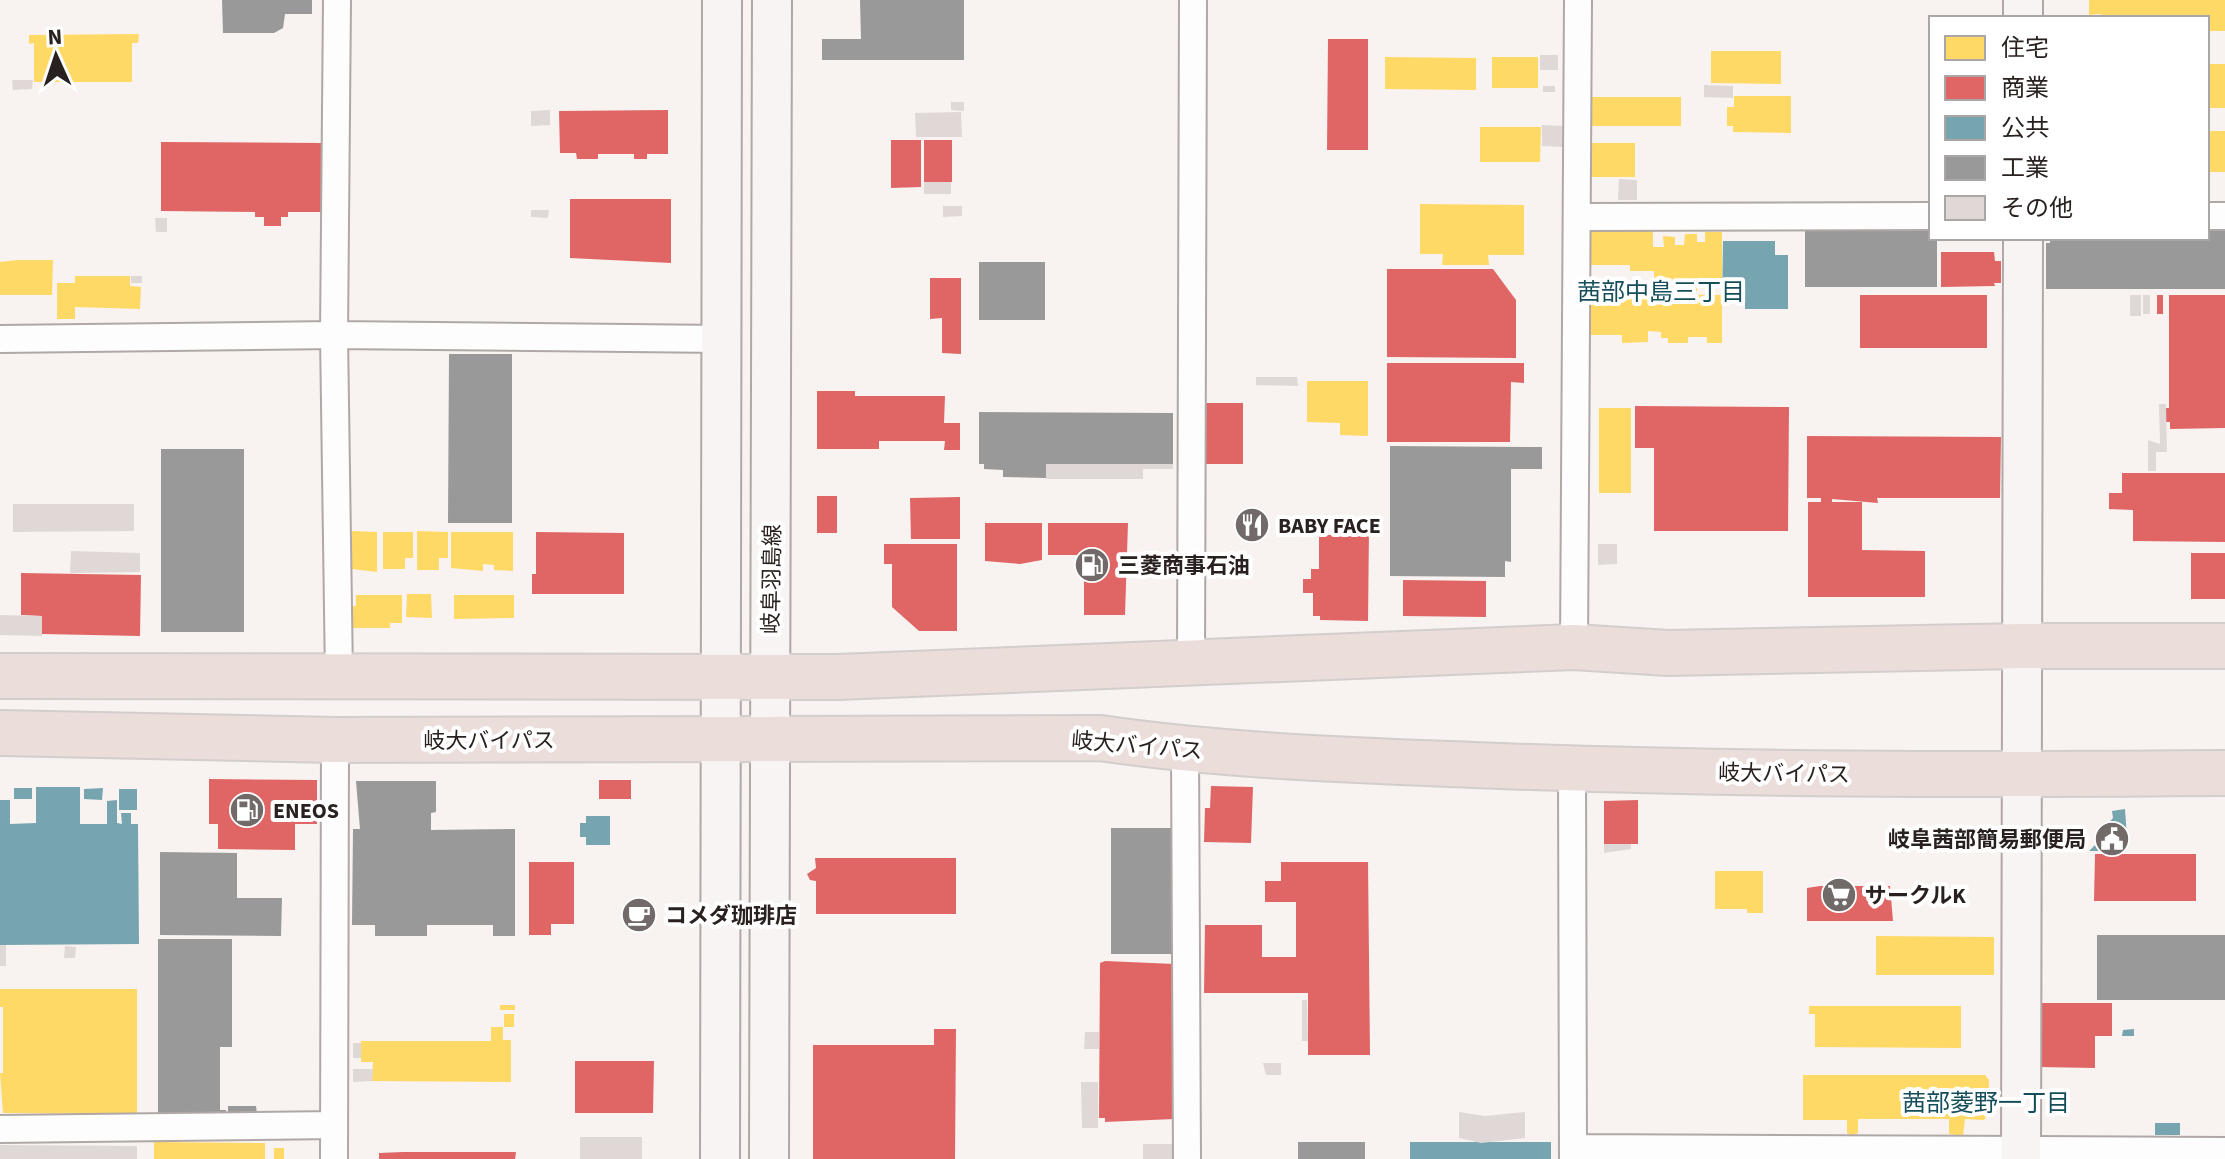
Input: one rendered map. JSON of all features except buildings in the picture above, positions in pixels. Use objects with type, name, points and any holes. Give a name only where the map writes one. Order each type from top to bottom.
[{"type":"highway","points":[[0,676],[720,678],[1574,647],[1668,653],[2022,646],[2225,646]]},
{"type":"highway","name":"岐大バイパス","points":[[0,733],[335,740],[1100,738],[1185,750],[1572,769],[1804,775],[2225,773]]},
{"type":"main road","points":[[720,1159],[724,339],[722,0]]},
{"type":"main road","name":"岐阜羽島線","points":[[769,1159],[772,0]]},
{"type":"main road","points":[[2021,1155],[2023,240]]},
{"type":"street","points":[[337,0],[334,335],[339,677]]},
{"type":"street","points":[[1191,662],[1193,0]]},
{"type":"street","points":[[1574,647],[1578,0]]},
{"type":"street","points":[[1579,217],[1929,216]]},
{"type":"street","points":[[0,339],[334,335],[724,339]]},
{"type":"street","points":[[334,1159],[335,740]]},
{"type":"street","points":[[1185,750],[1187,1159]]},
{"type":"street","points":[[1572,769],[1573,1154],[2021,1155],[2225,1151]]},
{"type":"street","points":[[0,1129],[334,1125]]},
{"type":"place","name":"BABY FACE","points":[[1252,525]]},
{"type":"place","name":"三菱商事石油","points":[[1092,565]]},
{"type":"place","name":"ENEOS","points":[[247,810]]},
{"type":"place","name":"岐阜茜部簡易郵便局","points":[[2112,839]]},
{"type":"place","name":"サークルK","points":[[1839,895]]},
{"type":"place","name":"コメダ珈琲店","points":[[639,915]]},
{"type":"district","name":"茜部中島三丁目","points":[[1661,292]]},
{"type":"district","name":"茜部菱野一丁目","points":[[1986,1103]]}]
